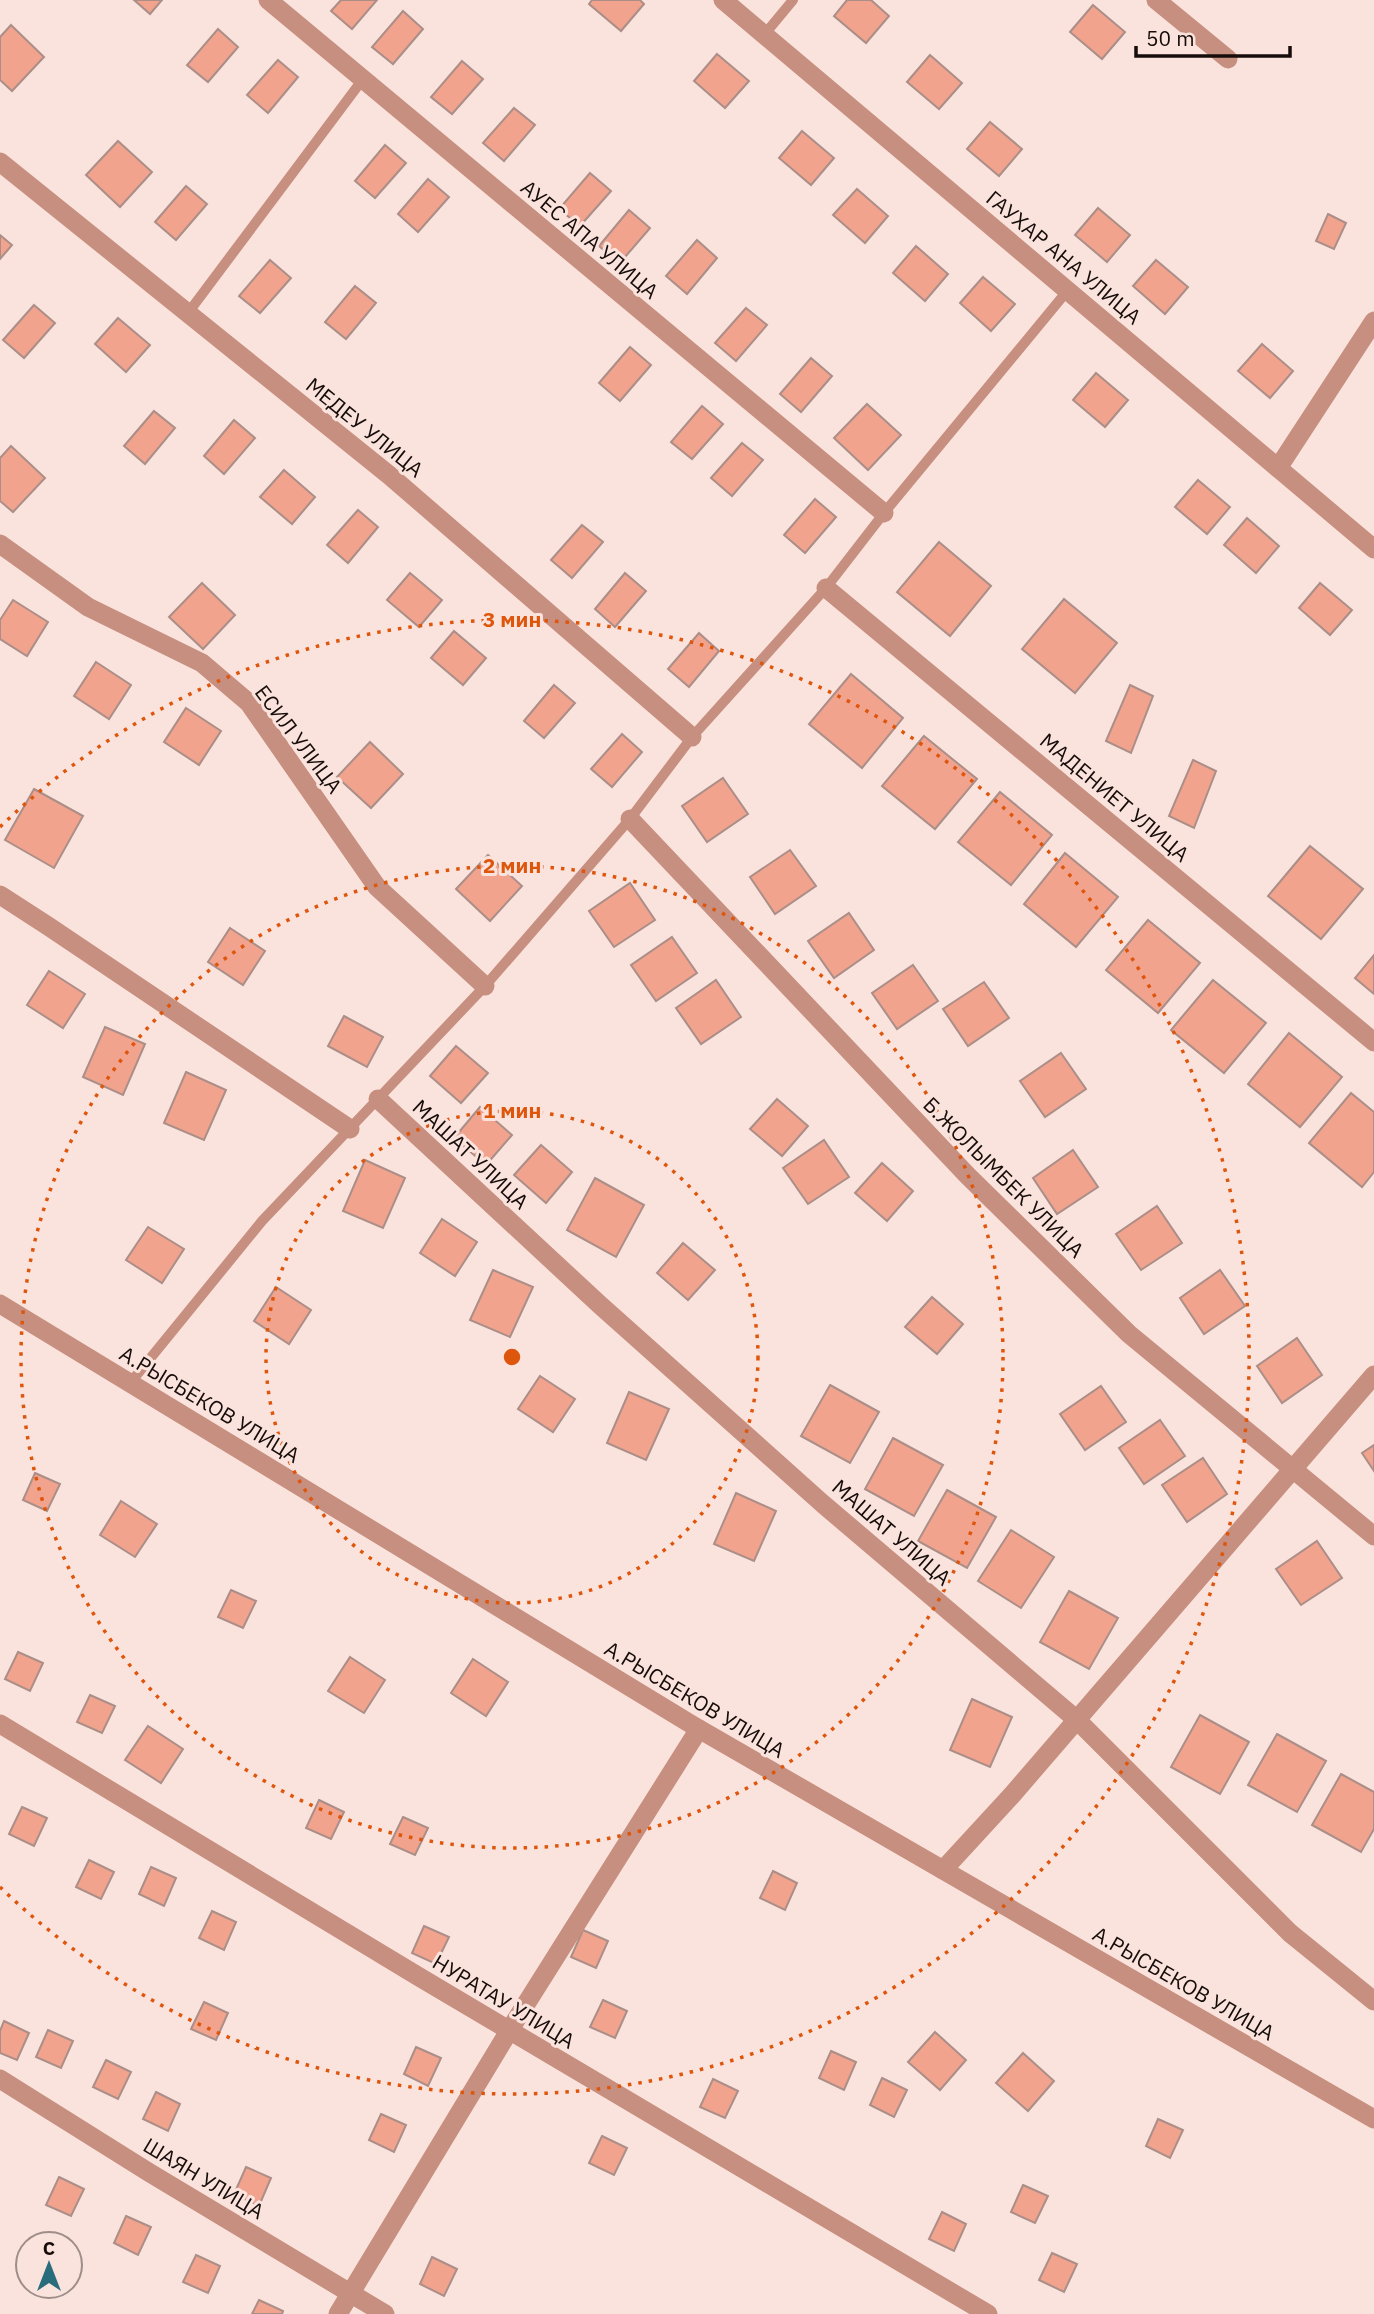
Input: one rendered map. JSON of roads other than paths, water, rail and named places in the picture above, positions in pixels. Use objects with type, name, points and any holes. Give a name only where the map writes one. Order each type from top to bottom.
[{"type":"street","name":"АУЕС АПА УЛИЦА","points":[[268,0],[884,513]]},
{"type":"street","name":"ГАУХАР АНА УЛИЦА","points":[[723,0],[1374,549]]},
{"type":"street","points":[[1156,0],[1228,59]]},
{"type":"street","name":"МЕДЕУ УЛИЦА","points":[[0,162],[389,475],[692,737]]},
{"type":"street","points":[[1278,468],[1374,321]]},
{"type":"street","name":"ЕСИЛ УЛИЦА","points":[[0,544],[88,607],[201,663],[249,703],[377,887],[485,986]]},
{"type":"street","name":"МАДЕНИЕТ УЛИЦА","points":[[826,588],[1374,1042]]},
{"type":"street","name":"Б.ЖОЛЫМБЕК УЛИЦА","points":[[630,819],[977,1185],[1129,1334],[1374,1536]]},
{"type":"street","points":[[0,895],[350,1129]]},
{"type":"street","name":"МАШАТ УЛИЦА","points":[[378,1099],[600,1305],[783,1468],[1077,1720],[1290,1933],[1374,2001]]},
{"type":"street","name":"А.РЫСБЕКОВ УЛИЦА","points":[[0,1304],[699,1729],[1374,2119]]},
{"type":"street","points":[[943,1870],[1077,1720],[1374,1375]]},
{"type":"street","name":"НУРАТАУ УЛИЦА","points":[[0,1724],[509,2031],[988,2314]]},
{"type":"street","points":[[338,2314],[509,2031],[699,1729]]},
{"type":"street","name":"ШАЯН УЛИЦА","points":[[0,2079],[386,2314]]},
{"type":"lane","points":[[764,35],[793,0]]},
{"type":"lane","points":[[188,313],[363,79]]},
{"type":"lane","points":[[131,1382],[262,1221],[485,986],[630,819],[692,737],[826,588],[884,513],[1068,290]]}]
